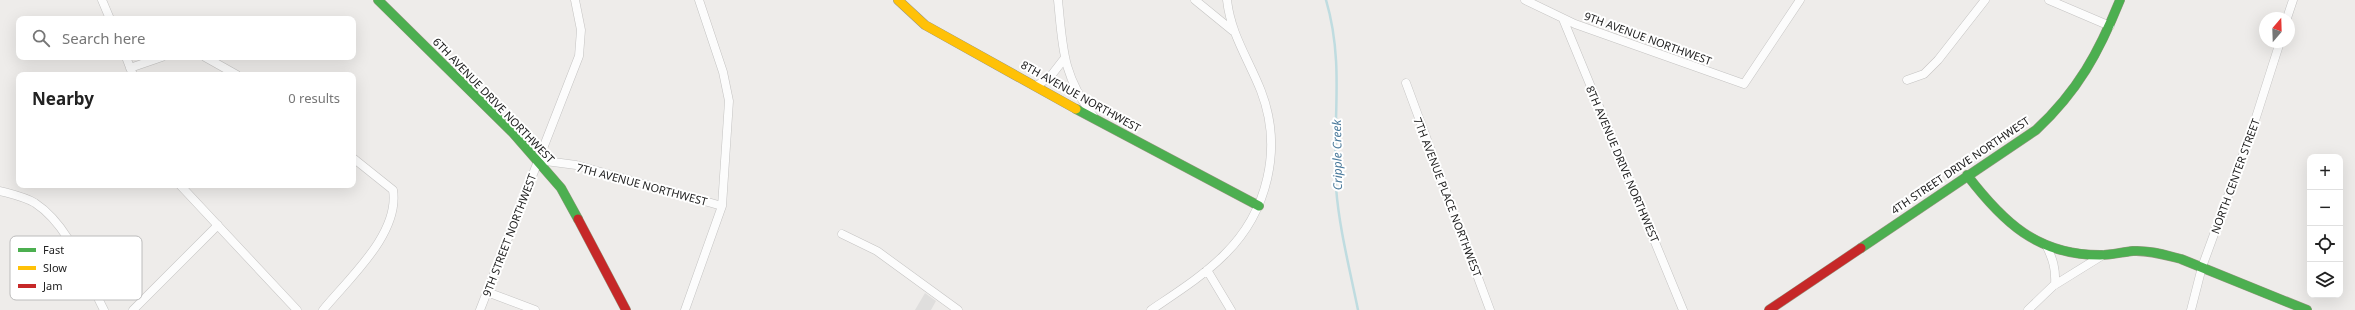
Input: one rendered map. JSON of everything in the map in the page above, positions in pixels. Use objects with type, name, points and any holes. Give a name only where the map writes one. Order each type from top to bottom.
[{"type":"street","points":[[102,0],[109,16]]},
{"type":"street","name":"6TH AVENUE DRIVE NORTHWEST","points":[[378,0],[538,160],[561,188],[626,310]]},
{"type":"street","name":"9TH STREET NORTHWEST","points":[[480,310],[579,56],[581,30],[574,0]]},
{"type":"street","points":[[685,310],[722,206],[729,94],[699,0]]},
{"type":"street","name":"8TH AVENUE NORTHWEST","points":[[898,0],[925,26],[1259,206]]},
{"type":"street","points":[[1058,0],[1064,59],[1075,88],[1093,116]]},
{"type":"street","points":[[1195,0],[1233,32]]},
{"type":"street","points":[[1152,310],[1207,270],[1238,241],[1259,206],[1270,164],[1270,127],[1260,90],[1233,32],[1228,0]]},
{"type":"street","name":"9TH AVENUE NORTHWEST","points":[[1525,0],[1563,19],[1622,42],[1744,84],[1800,0]]},
{"type":"street","points":[[1908,80],[1924,74],[1938,60],[1986,0]]},
{"type":"street","points":[[2049,0],[2110,26]]},
{"type":"street","name":"4TH STREET DRIVE NORTHWEST","points":[[1769,310],[1967,175],[2036,130],[2065,103],[2091,66],[2110,26],[2120,0]]},
{"type":"street","points":[[2289,12],[2293,0]]},
{"type":"street","name":"8TH AVENUE DRIVE NORTHWEST","points":[[1563,19],[1683,310]]},
{"type":"street","name":"NORTH CENTER STREET","points":[[2191,310],[2202,267],[2251,133],[2278,48]]},
{"type":"street","points":[[1036,86],[1050,77],[1064,59]]},
{"type":"street","points":[[127,60],[132,71],[156,60]]},
{"type":"street","points":[[210,60],[232,72]]},
{"type":"street","name":"7TH AVENUE PLACE NORTHWEST","points":[[1406,83],[1490,310]]},
{"type":"street","points":[[323,310],[375,248],[392,211],[393,190],[356,160]]},
{"type":"street","name":"7TH AVENUE NORTHWEST","points":[[538,160],[576,165],[722,206]]},
{"type":"street","points":[[1967,175],[1982,195],[1999,212],[2037,242],[2046,246],[2058,250],[2104,255],[2147,252],[2181,259],[2307,310]]},
{"type":"street","points":[[183,188],[297,310]]},
{"type":"street","points":[[0,191],[34,203],[55,221],[64,236]]},
{"type":"street","points":[[133,310],[218,225]]},
{"type":"street","points":[[842,234],[877,251],[958,310]]},
{"type":"street","points":[[2046,246],[2054,260],[2056,270],[2055,285]]},
{"type":"street","points":[[2028,310],[2055,285],[2104,255]]},
{"type":"street","points":[[1207,270],[1231,310]]},
{"type":"street","points":[[487,292],[535,310]]},
{"type":"street","points":[[99,300],[104,310]]},
{"type":"shaded area","points":[[925,293],[936,301],[931,310],[915,310]]},
{"type":"waterway","name":"Cripple Creek","points":[[1326,0],[1332,24],[1335,47],[1337,94],[1335,163],[1337,202],[1358,310]]},
{"type":"traffic: fast","points":[[378,0],[513,133],[561,188],[578,219]]},
{"type":"traffic: fast","points":[[1861,248],[2036,130],[2064,101],[2086,70],[2104,37],[2120,0]]},
{"type":"traffic: fast","points":[[1076,109],[1259,206]]},
{"type":"traffic: fast","points":[[1967,175],[1980,192],[2008,221],[2023,233],[2040,242],[2058,249],[2078,253],[2104,255],[2139,251],[2151,252],[2181,259],[2307,310]]},
{"type":"traffic: slow","points":[[898,0],[925,25],[1076,109]]},
{"type":"traffic: jam","points":[[578,219],[626,310]]},
{"type":"traffic: jam","points":[[1769,310],[1861,248]]}]
